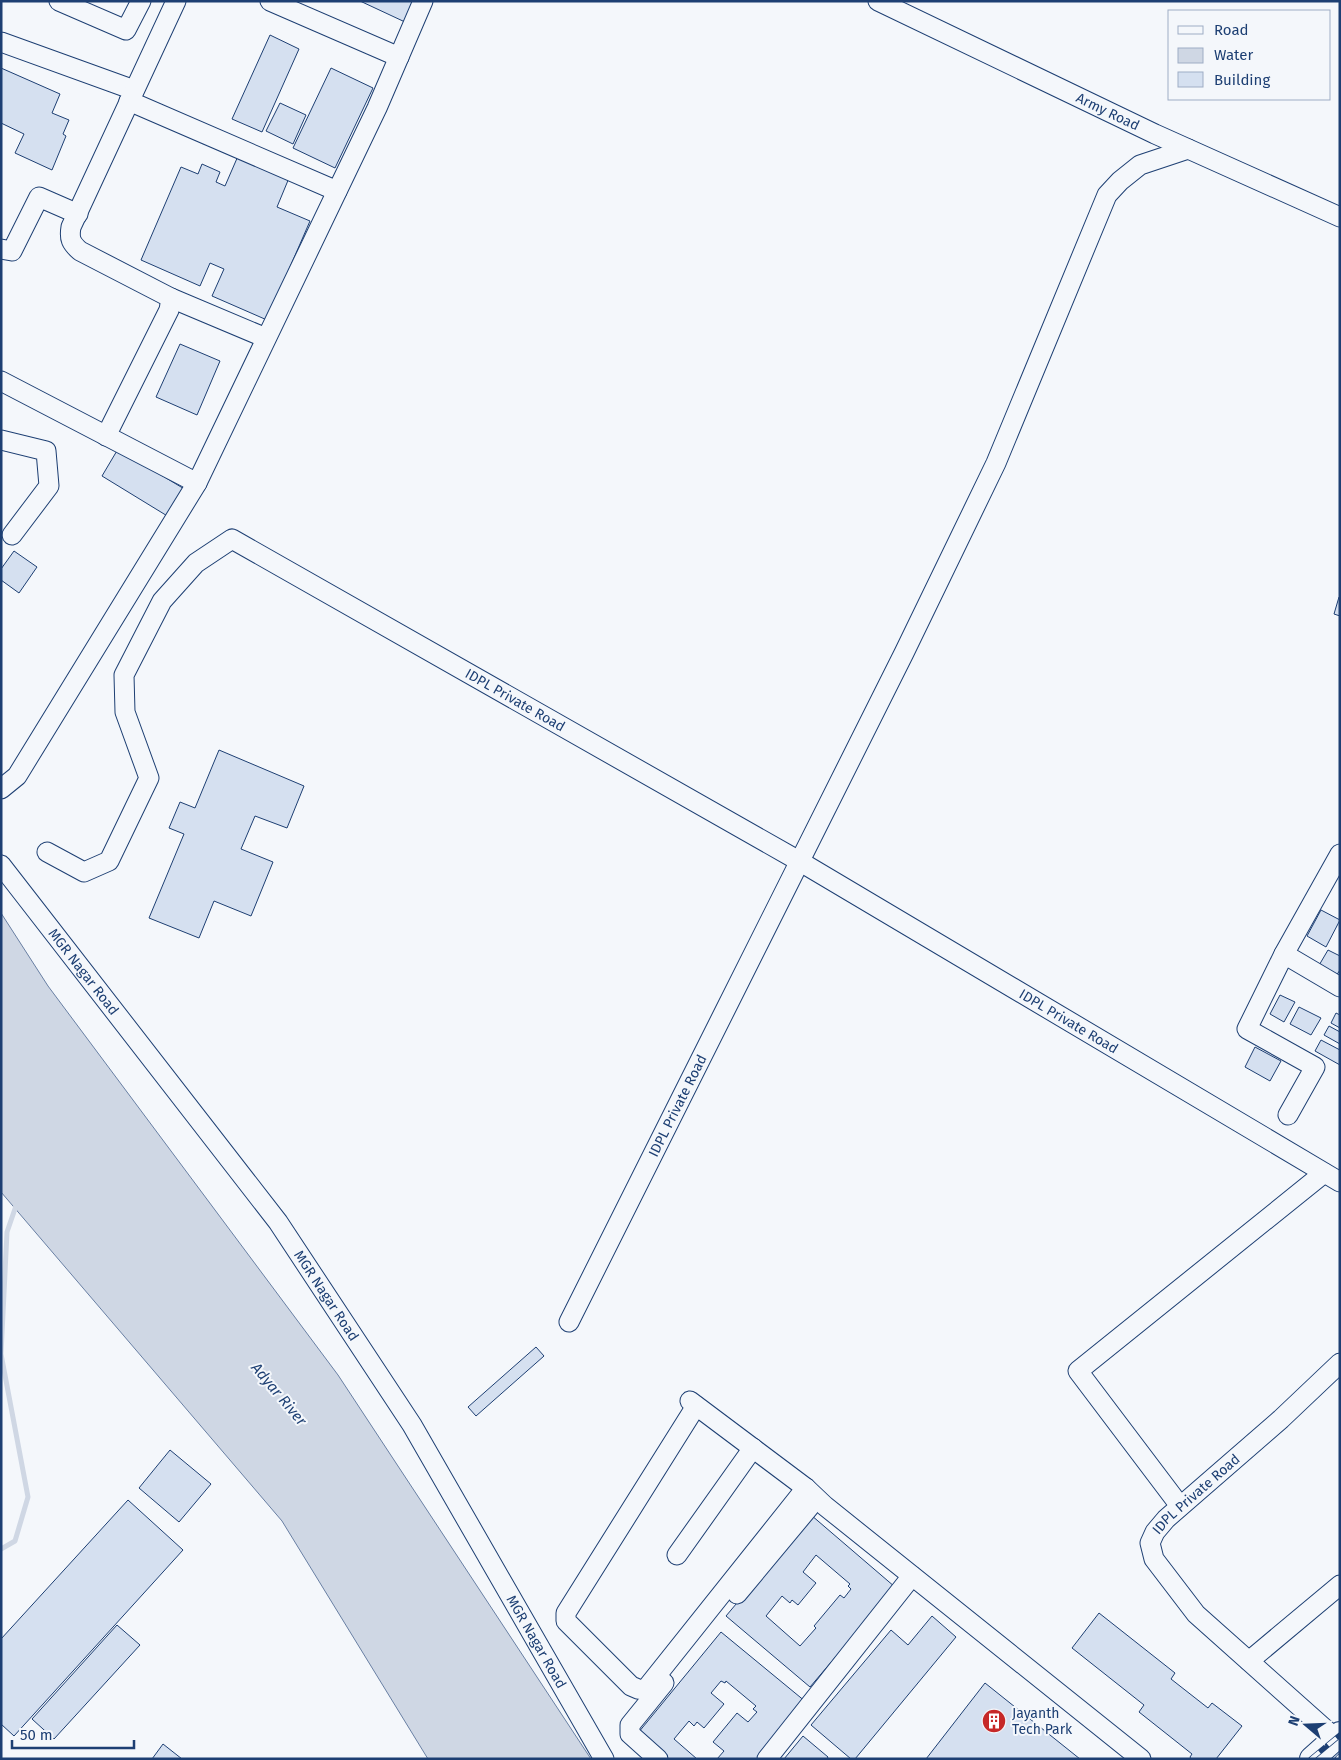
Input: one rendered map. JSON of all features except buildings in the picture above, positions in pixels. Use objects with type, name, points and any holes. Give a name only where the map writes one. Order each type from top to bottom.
[{"type":"main road","points":[[1312,1759],[1338,1736]]},
{"type":"street","points":[[58,1],[126,30],[142,1]]},
{"type":"street","points":[[176,1],[71,227],[69,236],[72,244],[80,250],[114,269],[171,298],[266,338]]},
{"type":"street","points":[[270,1],[399,57]]},
{"type":"street","points":[[1,788],[17,776],[197,483],[377,108],[423,1]]},
{"type":"street","name":"Army Road","points":[[878,1],[1188,149],[1340,217]]},
{"type":"street","points":[[1,42],[132,95],[337,191]]},
{"type":"street","points":[[799,861],[904,653],[996,463],[1107,195],[1140,164],[1188,149]]},
{"type":"street","points":[[1,250],[12,251],[39,197],[78,214]]},
{"type":"street","points":[[106,436],[169,310],[171,298]]},
{"type":"street","points":[[1,382],[197,483]]},
{"type":"street","points":[[1,440],[46,451],[49,486],[12,535]]},
{"type":"street","name":"IDPL Private Road","points":[[47,852],[84,872],[109,861],[149,778],[125,712],[124,675],[162,601],[196,563],[232,539],[799,861],[1332,1177]]},
{"type":"street","points":[[1288,1115],[1315,1067],[1247,1029],[1284,954],[1340,854]]},
{"type":"street","name":"IDPL Private Road","points":[[569,1322],[799,861]]},
{"type":"street","name":"MGR Nagar Road","points":[[1,864],[278,1222],[412,1425],[604,1759]]},
{"type":"street","points":[[1284,954],[1340,987]]},
{"type":"street","points":[[1180,1506],[1078,1371],[1332,1177]]},
{"type":"street","name":"IDPL Private Road","points":[[1338,1736],[1249,1662],[1196,1614],[1154,1559],[1150,1543],[1155,1532],[1166,1519],[1281,1419],[1340,1363]]},
{"type":"street","points":[[811,1493],[645,1690],[632,1686],[566,1621],[566,1613],[693,1404],[811,1493],[1141,1759]]},
{"type":"street","points":[[677,1555],[753,1448]]},
{"type":"street","points":[[658,1759],[630,1734],[630,1725],[811,1493]]},
{"type":"street","points":[[767,1759],[912,1576]]},
{"type":"street","points":[[1249,1662],[1340,1585]]},
{"type":"water","name":"Adyar River","points":[[1,913],[48,986],[338,1375],[591,1759],[428,1759],[282,1521],[1,1192]]},
{"type":"waterway","points":[[1,1549],[15,1541],[28,1497],[1,1354],[7,1232],[17,1203]]},
{"type":"railway","points":[[1311,1759],[1340,1735]]},
{"type":"railway","points":[[1337,1759],[1340,1756]]},
{"type":"place","name":"Jayanth Tech Park","points":[[994,1721]]}]
